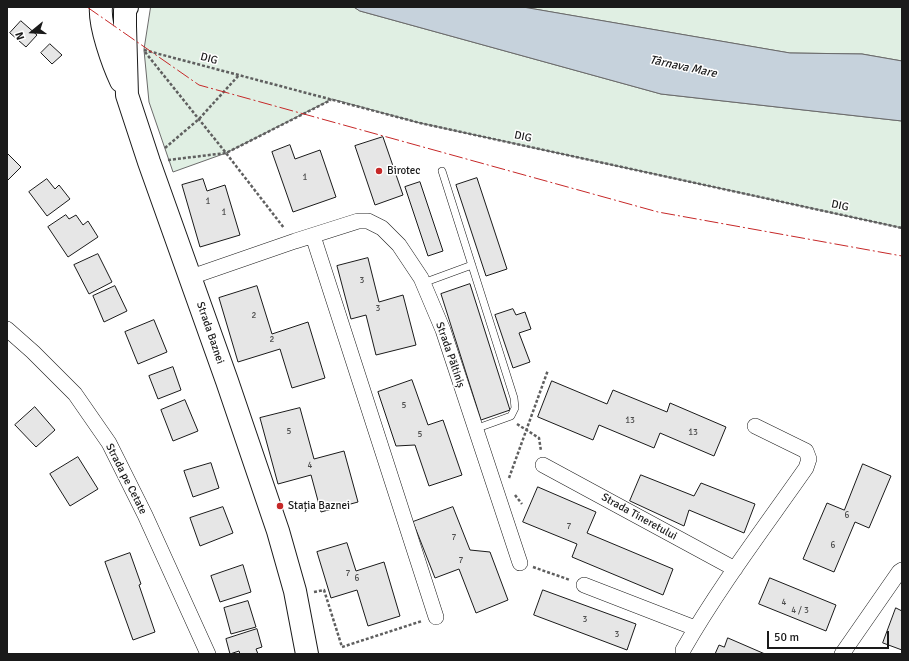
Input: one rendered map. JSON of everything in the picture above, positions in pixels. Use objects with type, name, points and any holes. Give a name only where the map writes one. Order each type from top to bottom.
[{"type":"main road","points":[[101,7],[103,27],[112,57],[127,95]]},
{"type":"main road","name":"Strada Baznei","points":[[126,9],[127,95],[278,532],[296,591],[307,654]]},
{"type":"street","name":"Strada Păltiniș","points":[[191,277],[358,221],[368,221],[382,228],[399,245],[424,283],[443,330],[520,563]]},
{"type":"street","points":[[313,236],[436,617]]},
{"type":"street","name":"Strada pe Cetate","points":[[7,329],[34,352],[75,394],[108,444],[145,515],[208,654]]},
{"type":"street","points":[[683,654],[683,650],[695,628],[806,468],[809,459],[806,451],[755,426]]},
{"type":"street","name":"Strada Tineretului","points":[[543,465],[735,569]]},
{"type":"street","points":[[842,654],[902,570]]},
{"type":"street","points":[[584,585],[695,628]]},
{"type":"lane","points":[[442,171],[514,398],[515,408],[511,416],[475,429]]},
{"type":"lane","points":[[424,283],[472,265]]},
{"type":"path","name":"DIG","points":[[198,119],[144,50],[420,123],[902,228]]},
{"type":"path","points":[[149,162],[198,119],[239,75]]},
{"type":"path","points":[[149,162],[226,153],[332,100]]},
{"type":"path","points":[[198,119],[295,241]]},
{"type":"path","points":[[508,482],[548,370]]},
{"type":"path","points":[[511,416],[517,425],[539,438],[543,465]]},
{"type":"path","points":[[513,493],[522,504]]},
{"type":"path","points":[[520,563],[584,585]]},
{"type":"path","points":[[296,591],[313,587],[314,592],[324,590],[342,647],[436,617]]},
{"type":"green space","points":[[151,7],[354,7],[360,11],[661,94],[902,121],[902,228],[420,123],[332,99],[226,153],[173,172],[149,102],[144,50]]},
{"type":"green space","points":[[523,7],[899,7],[902,8],[902,61],[862,54],[790,53]]},
{"type":"water","name":"Târnava Mare","points":[[354,7],[523,7],[790,53],[862,54],[902,61],[902,121],[661,94],[360,11]]},
{"type":"building","points":[[21,21],[37,35],[26,47],[10,33]]},
{"type":"building","points":[[50,44],[62,55],[52,64],[41,53]]},
{"type":"building","name":"Birotec","points":[[383,137],[403,195],[375,205],[355,146]]},
{"type":"building","points":[[290,145],[295,159],[320,150],[336,197],[293,212],[272,152]]},
{"type":"building","points":[[7,153],[21,167],[7,181]]},
{"type":"building","points":[[477,178],[507,269],[486,276],[456,185]]},
{"type":"building","points":[[47,179],[55,189],[59,185],[70,199],[47,216],[29,192]]},
{"type":"building","points":[[203,179],[207,191],[225,185],[240,235],[200,247],[182,185]]},
{"type":"building","points":[[420,182],[443,251],[428,256],[405,187]]},
{"type":"building","points":[[66,215],[69,219],[76,215],[83,225],[88,221],[98,237],[68,257],[48,227]]},
{"type":"building","points":[[98,254],[112,282],[89,294],[74,265]]},
{"type":"building","points":[[368,258],[379,302],[403,295],[416,345],[376,355],[366,315],[351,319],[337,266]]},
{"type":"building","points":[[470,284],[510,410],[481,420],[441,294]]},
{"type":"building","points":[[115,286],[127,311],[104,322],[93,296]]},
{"type":"building","points":[[257,286],[272,334],[308,322],[325,378],[292,388],[280,349],[238,362],[219,298]]},
{"type":"building","points":[[513,309],[516,315],[525,312],[531,329],[519,333],[530,362],[513,368],[495,315]]},
{"type":"building","points":[[154,320],[167,352],[138,364],[125,332]]},
{"type":"building","points":[[173,367],[181,390],[158,399],[149,376]]},
{"type":"building","points":[[412,380],[428,425],[443,420],[462,475],[429,486],[415,445],[396,446],[378,392]]},
{"type":"building","points":[[552,381],[607,404],[613,390],[667,412],[670,403],[726,427],[714,456],[660,433],[654,448],[599,425],[593,440],[538,417]]},
{"type":"building","points":[[185,400],[198,431],[173,441],[161,410]]},
{"type":"building","points":[[35,407],[55,430],[36,447],[15,425]]},
{"type":"building","points":[[300,408],[314,459],[344,451],[358,502],[321,512],[311,475],[278,484],[260,418]]},
{"type":"building","points":[[78,457],[98,489],[70,506],[50,474]]},
{"type":"building","points":[[211,463],[219,488],[193,497],[184,471]]},
{"type":"building","points":[[863,464],[891,476],[869,528],[855,522],[834,572],[803,559],[827,503],[844,510]]},
{"type":"building","points":[[641,475],[694,496],[701,483],[755,504],[744,533],[689,510],[684,526],[630,501]]},
{"type":"building","points":[[538,487],[596,512],[587,533],[673,569],[663,595],[572,557],[577,544],[523,522]]},
{"type":"building","points":[[223,507],[233,533],[200,546],[190,518]]},
{"type":"building","points":[[453,507],[470,550],[490,552],[508,600],[476,613],[459,569],[435,578],[413,522]]},
{"type":"building","points":[[347,543],[356,571],[384,562],[400,616],[368,626],[357,590],[331,598],[317,552]]},
{"type":"building","points":[[130,553],[155,632],[133,640],[105,562]]},
{"type":"building","points":[[243,565],[251,592],[220,602],[211,576]]},
{"type":"building","points":[[770,578],[836,605],[826,631],[759,604]]},
{"type":"building","points":[[543,590],[636,624],[627,650],[534,615]]},
{"type":"building","points":[[248,601],[256,627],[231,634],[224,608]]},
{"type":"building","points":[[896,608],[902,611],[902,650],[883,643]]},
{"type":"building","points":[[257,629],[262,647],[256,649],[258,654],[240,654],[239,651],[230,654],[226,639]]},
{"type":"building","points":[[728,638],[765,654],[715,654],[719,645],[724,647]]},
{"type":"power","points":[[87,7],[199,85],[658,212],[902,256]]},
{"type":"place","name":"Birotec","points":[[379,171]]},
{"type":"place","name":"Stația Baznei","points":[[280,506]]}]
